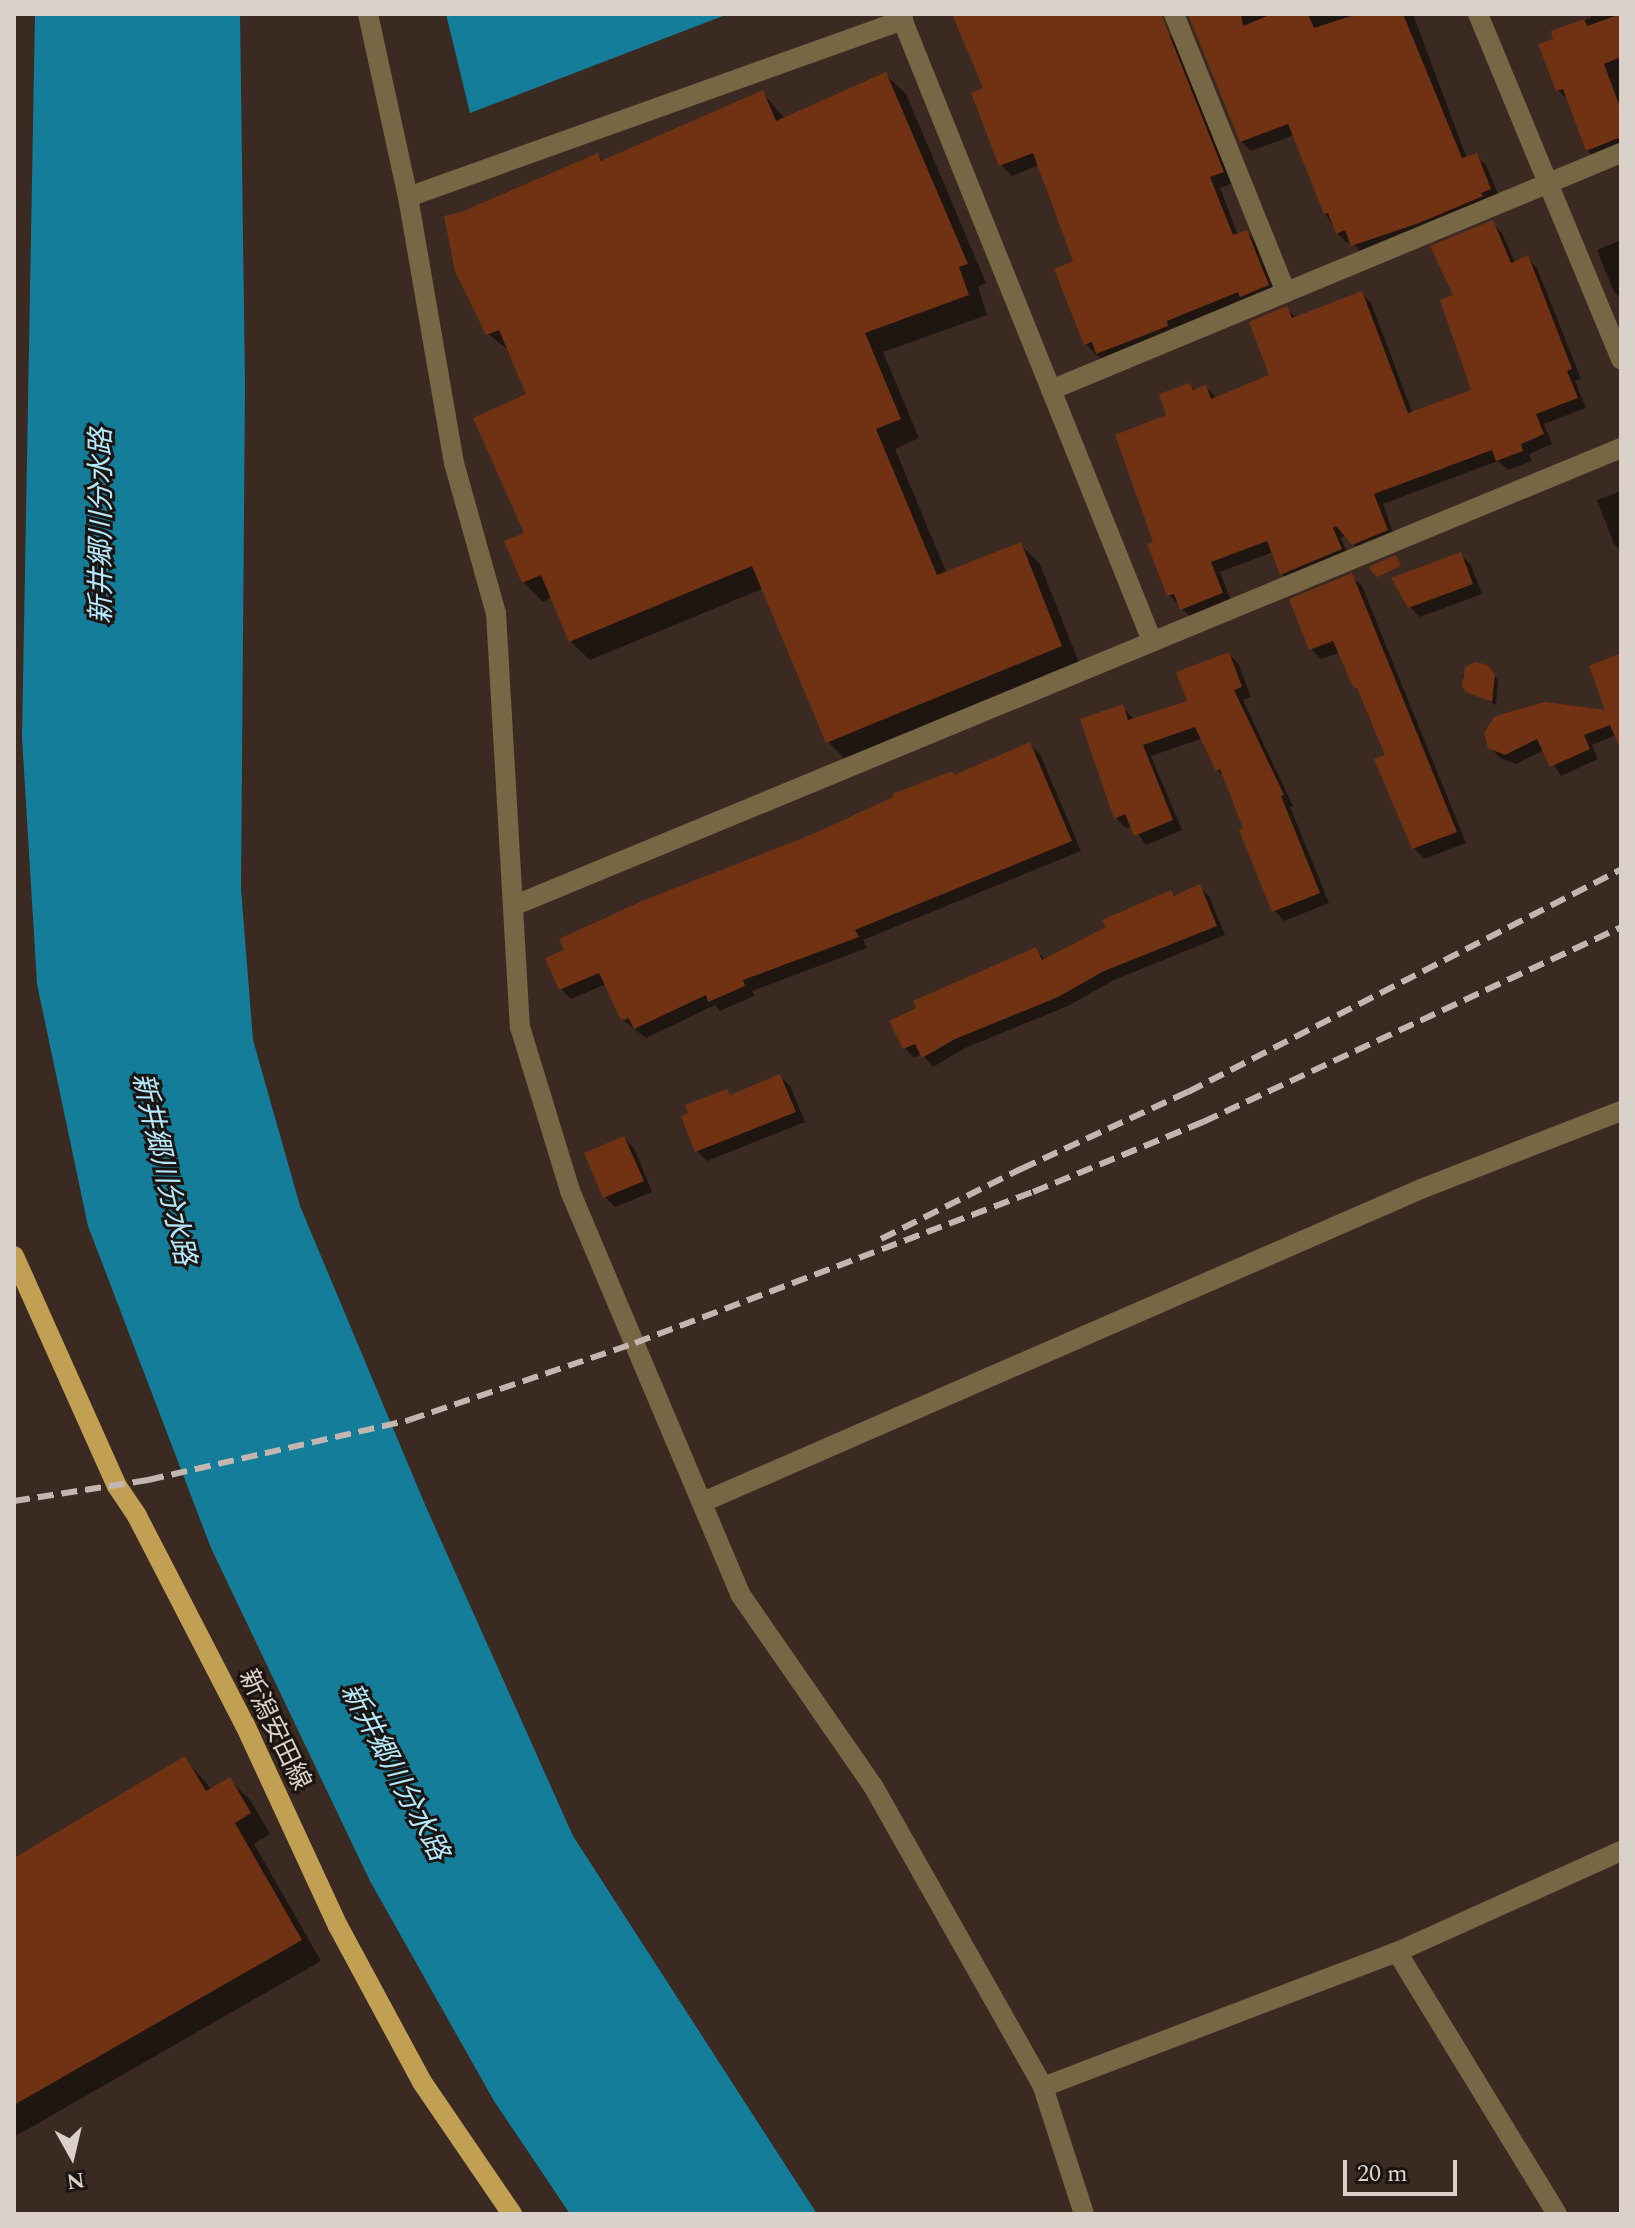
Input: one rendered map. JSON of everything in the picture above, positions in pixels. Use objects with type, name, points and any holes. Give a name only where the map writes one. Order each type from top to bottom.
[{"type":"main road","name":"新潟安田線","points":[[14,1256],[117,1486],[137,1516],[245,1725],[338,1926],[422,2082],[512,2214]]},
{"type":"street","points":[[368,14],[408,197],[454,463],[496,613],[520,1027],[570,1191],[740,1594],[873,1786],[1043,2087],[1084,2214]]},
{"type":"street","points":[[1174,14],[1286,292]]},
{"type":"street","points":[[1478,14],[1621,360]]},
{"type":"street","points":[[408,197],[902,17],[1152,641]]},
{"type":"street","points":[[1051,390],[1621,153]]},
{"type":"street","points":[[513,906],[1621,448]]},
{"type":"street","points":[[703,1502],[1421,1189],[1621,1111]]},
{"type":"street","points":[[1043,2087],[1397,1952],[1621,1851]]},
{"type":"street","points":[[1397,1952],[1557,2214]]},
{"type":"water","name":"新井郷川分水路","points":[[35,14],[240,14],[245,384],[241,889],[253,1040],[300,1206],[426,1507],[573,1836],[817,2214],[570,2214],[494,2101],[370,1881],[211,1548],[88,1226],[37,984],[22,737]]},
{"type":"water","points":[[446,14],[728,14],[470,113]]},
{"type":"building","points":[[952,14],[1161,14],[1224,172],[1210,177],[1233,235],[1247,230],[1269,285],[1240,297],[1238,292],[1167,321],[1168,326],[1096,354],[1092,342],[1084,345],[1054,269],[1073,261],[1033,153],[999,166],[971,93],[983,88]]},
{"type":"building","points":[[1188,14],[1241,14],[1243,26],[1272,14],[1308,14],[1314,28],[1357,14],[1403,14],[1462,158],[1477,153],[1491,189],[1481,193],[1483,196],[1419,223],[1351,246],[1345,230],[1336,234],[1328,213],[1324,214],[1288,124],[1240,142]]},
{"type":"building","points":[[1621,14],[1621,57],[1604,64],[1621,110],[1621,137],[1586,151],[1563,89],[1556,91],[1538,44],[1553,39],[1551,31],[1584,19],[1587,26]]},
{"type":"building","points":[[886,72],[968,264],[959,267],[969,295],[865,333],[901,419],[876,429],[937,575],[1021,542],[1062,646],[826,743],[752,566],[569,642],[541,575],[522,583],[504,541],[524,533],[473,418],[526,394],[499,330],[486,335],[455,271],[444,216],[461,212],[598,153],[601,161],[763,90],[776,121]]},
{"type":"building","points":[[1493,220],[1511,263],[1528,255],[1572,369],[1567,371],[1578,398],[1536,414],[1544,434],[1521,444],[1523,451],[1496,461],[1492,450],[1374,494],[1388,530],[1352,545],[1336,526],[1333,528],[1342,549],[1280,575],[1267,541],[1211,562],[1223,593],[1180,610],[1174,594],[1167,596],[1147,544],[1153,542],[1115,435],[1166,415],[1159,394],[1190,383],[1193,390],[1206,385],[1211,399],[1269,375],[1249,322],[1287,306],[1292,318],[1362,291],[1408,413],[1471,390],[1440,300],[1453,295],[1430,246]]},
{"type":"building","points":[[1461,552],[1473,584],[1408,608],[1391,578]]},
{"type":"building","points":[[1396,555],[1401,566],[1377,577],[1368,567]]},
{"type":"building","points":[[1352,573],[1457,832],[1412,849],[1374,759],[1385,755],[1357,688],[1354,689],[1333,641],[1309,650],[1289,599]]},
{"type":"building","points":[[1229,652],[1242,687],[1234,690],[1284,795],[1281,796],[1320,893],[1272,912],[1239,830],[1243,828],[1220,769],[1216,771],[1195,727],[1143,745],[1173,820],[1134,836],[1125,814],[1114,819],[1080,719],[1123,704],[1128,720],[1187,701],[1176,672]]},
{"type":"building","points":[[1621,653],[1621,744],[1618,744],[1610,725],[1584,735],[1590,749],[1550,767],[1537,739],[1505,755],[1488,748],[1484,733],[1494,717],[1506,713],[1545,702],[1605,710],[1589,666]]},
{"type":"building","points":[[1475,662],[1488,665],[1495,675],[1492,702],[1466,692],[1462,686],[1465,667]]},
{"type":"building","points":[[1030,742],[1072,841],[855,930],[859,937],[743,980],[745,986],[708,1002],[706,995],[634,1029],[628,1017],[621,1020],[599,973],[559,990],[545,958],[564,950],[559,939],[642,901],[813,834],[893,797],[892,794],[952,771],[954,775]]},
{"type":"building","points":[[1200,884],[1217,926],[1104,971],[1058,997],[955,1039],[922,1058],[915,1044],[903,1049],[889,1021],[916,1008],[913,1001],[1036,947],[1042,960],[1106,927],[1102,920],[1171,890],[1174,896]]},
{"type":"building","points":[[780,1074],[796,1112],[695,1152],[681,1116],[688,1113],[685,1105],[727,1089],[730,1095]]},
{"type":"building","points":[[624,1136],[644,1181],[603,1198],[584,1153]]},
{"type":"building","points":[[185,1756],[206,1791],[230,1777],[251,1813],[235,1823],[302,1940],[14,2105],[14,1858]]},
{"type":"railway","points":[[881,1239],[1021,1169],[1188,1092],[1621,869]]},
{"type":"railway","points":[[14,1501],[148,1480],[409,1420],[635,1343],[1033,1192],[1203,1122],[1621,927]]}]
